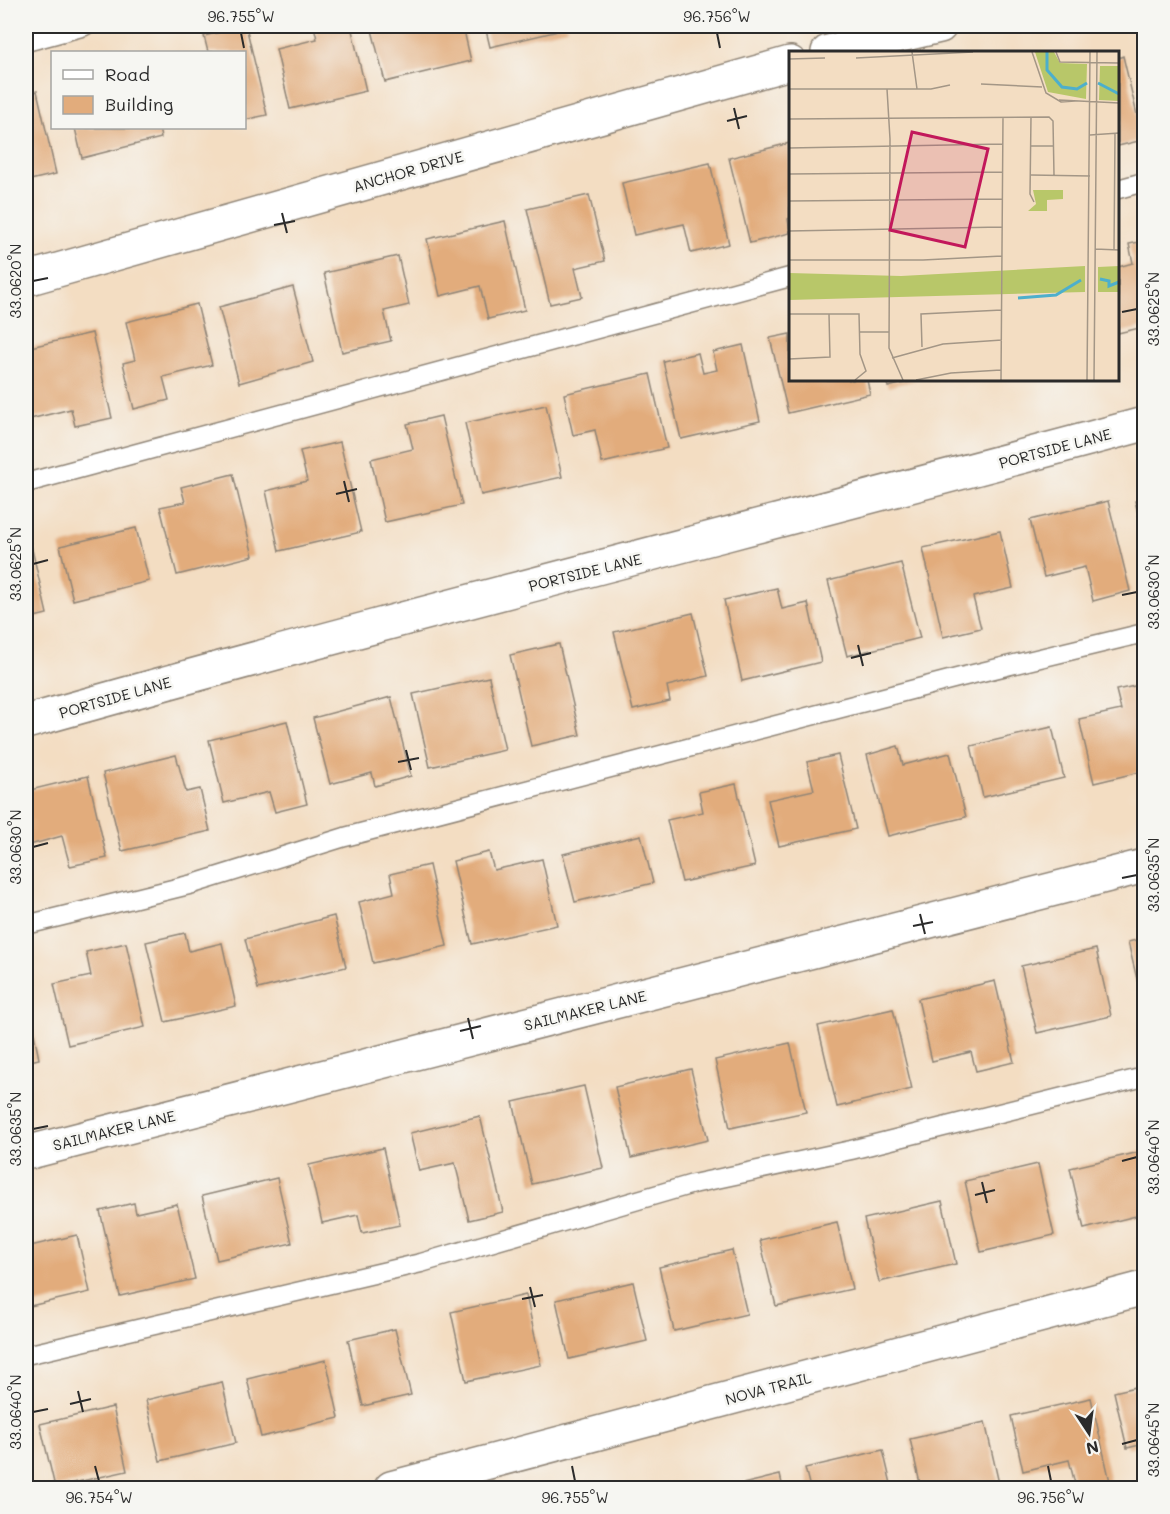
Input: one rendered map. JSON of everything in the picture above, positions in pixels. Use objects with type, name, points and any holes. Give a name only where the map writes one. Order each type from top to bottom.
[{"type":"street","points":[[832,51],[940,26]]},
{"type":"street","name":"ANCHOR DRIVE","points":[[26,279],[789,63]]},
{"type":"street","name":"PORTSIDE LANE","points":[[26,722],[261,655],[744,531],[1144,424]]},
{"type":"street","name":"SAILMAKER LANE","points":[[26,1153],[1144,866]]},
{"type":"street","name":"NOVA TRAIL","points":[[391,1488],[1144,1288]]},
{"type":"lane","points":[[26,42],[85,26]]},
{"type":"lane","points":[[1119,189],[1144,182]]},
{"type":"lane","points":[[26,483],[789,277]]},
{"type":"lane","points":[[26,925],[194,884],[345,837],[961,676],[1144,633]]},
{"type":"lane","points":[[26,1355],[422,1263],[693,1184],[851,1150],[1144,1077]]},
{"type":"building","points":[[246,26],[267,115],[246,120],[246,51],[208,51],[204,36]]},
{"type":"building","points":[[314,26],[351,26],[366,91],[290,109],[276,49],[317,39]]},
{"type":"building","points":[[371,26],[463,26],[471,61],[385,82]]},
{"type":"building","points":[[485,26],[567,26],[567,29],[490,47]]},
{"type":"building","points":[[1123,56],[1143,140],[1119,146],[1119,58]]},
{"type":"building","points":[[37,91],[56,174],[26,181],[26,94]]},
{"type":"building","points":[[75,129],[159,129],[161,138],[82,158]]},
{"type":"building","points":[[789,143],[789,233],[750,243],[729,158]]},
{"type":"building","points":[[710,163],[729,244],[691,253],[684,224],[634,235],[622,183]]},
{"type":"building","points":[[589,195],[605,261],[575,268],[582,297],[550,304],[527,209]]},
{"type":"building","points":[[505,221],[525,310],[488,319],[480,286],[440,296],[427,239]]},
{"type":"building","points":[[1144,241],[1144,327],[1119,333],[1119,267],[1133,263],[1129,244]]},
{"type":"building","points":[[398,256],[409,305],[384,311],[391,341],[342,352],[324,273]]},
{"type":"building","points":[[293,287],[313,362],[239,383],[219,307]]},
{"type":"building","points":[[197,304],[212,365],[163,377],[169,400],[134,409],[123,363],[135,360],[126,322]]},
{"type":"building","points":[[92,333],[112,418],[75,426],[71,409],[30,419],[26,398],[26,348]]},
{"type":"building","points":[[789,334],[789,381],[867,381],[870,394],[788,413],[770,338]]},
{"type":"building","points":[[743,345],[760,421],[681,439],[663,361],[698,353],[703,373],[717,370],[713,352]]},
{"type":"building","points":[[650,374],[667,448],[602,463],[595,430],[573,435],[564,394]]},
{"type":"building","points":[[886,381],[912,381],[888,387]]},
{"type":"building","points":[[546,405],[562,477],[481,495],[465,423]]},
{"type":"building","points":[[441,416],[462,505],[385,522],[371,459],[413,449],[407,424]]},
{"type":"building","points":[[340,442],[361,532],[279,551],[266,491],[307,481],[300,451]]},
{"type":"building","points":[[233,474],[253,556],[177,575],[160,507],[185,502],[181,487]]},
{"type":"building","points":[[1144,498],[1144,538],[1135,501]]},
{"type":"building","points":[[1108,501],[1130,591],[1093,601],[1085,567],[1044,577],[1030,520]]},
{"type":"building","points":[[136,528],[149,581],[73,600],[60,546]]},
{"type":"building","points":[[1000,531],[1013,588],[973,597],[981,628],[943,637],[923,548]]},
{"type":"building","points":[[28,532],[47,614],[26,619],[26,533]]},
{"type":"building","points":[[901,563],[920,638],[847,656],[828,581]]},
{"type":"building","points":[[777,588],[782,609],[808,603],[821,662],[742,681],[724,600]]},
{"type":"building","points":[[693,613],[708,676],[667,686],[670,701],[633,710],[614,632]]},
{"type":"building","points":[[559,644],[580,735],[531,746],[510,655]]},
{"type":"building","points":[[489,677],[505,750],[430,767],[413,694]]},
{"type":"building","points":[[1144,684],[1144,771],[1094,783],[1079,719],[1121,710],[1116,690]]},
{"type":"building","points":[[391,697],[411,776],[375,786],[372,773],[330,784],[313,718]]},
{"type":"building","points":[[287,721],[307,804],[275,812],[269,792],[224,803],[209,740]]},
{"type":"building","points":[[1052,727],[1064,778],[983,797],[971,746]]},
{"type":"building","points":[[898,746],[903,765],[950,753],[966,817],[888,836],[867,755]]},
{"type":"building","points":[[176,755],[186,792],[200,789],[210,831],[122,851],[103,773]]},
{"type":"building","points":[[838,755],[856,829],[779,846],[768,800],[814,790],[807,762]]},
{"type":"building","points":[[88,776],[107,858],[70,866],[62,836],[26,846],[26,791]]},
{"type":"building","points":[[736,784],[755,866],[682,882],[667,820],[703,812],[699,792]]},
{"type":"building","points":[[641,835],[653,883],[575,902],[563,854]]},
{"type":"building","points":[[489,852],[494,870],[542,859],[557,925],[472,944],[453,861]]},
{"type":"building","points":[[429,865],[447,946],[373,963],[359,902],[394,893],[390,874]]},
{"type":"building","points":[[334,916],[346,967],[258,989],[245,939]]},
{"type":"building","points":[[185,933],[189,951],[222,943],[236,1006],[165,1022],[146,942]]},
{"type":"building","points":[[1144,938],[1144,1008],[1128,942]]},
{"type":"building","points":[[126,943],[145,1027],[68,1045],[54,984],[91,976],[86,952]]},
{"type":"building","points":[[1096,949],[1111,1016],[1037,1033],[1021,966]]},
{"type":"building","points":[[995,981],[1014,1062],[976,1071],[971,1052],[932,1061],[918,999]]},
{"type":"building","points":[[26,999],[39,1059],[26,1062]]},
{"type":"building","points":[[893,1009],[912,1089],[837,1107],[818,1026]]},
{"type":"building","points":[[790,1043],[806,1112],[730,1128],[715,1060]]},
{"type":"building","points":[[691,1069],[708,1140],[631,1158],[615,1087]]},
{"type":"building","points":[[584,1086],[603,1168],[532,1184],[513,1102]]},
{"type":"building","points":[[480,1116],[503,1212],[469,1220],[455,1163],[419,1171],[410,1133]]},
{"type":"building","points":[[383,1148],[400,1225],[362,1233],[358,1215],[322,1223],[309,1165]]},
{"type":"building","points":[[1144,1151],[1144,1214],[1084,1229],[1070,1168]]},
{"type":"building","points":[[1038,1164],[1054,1235],[981,1252],[965,1181]]},
{"type":"building","points":[[277,1178],[292,1243],[217,1260],[202,1196]]},
{"type":"building","points":[[942,1201],[956,1264],[879,1282],[864,1219]]},
{"type":"building","points":[[134,1203],[136,1213],[177,1204],[195,1279],[120,1296],[100,1211]]},
{"type":"building","points":[[837,1222],[852,1289],[776,1306],[760,1240]]},
{"type":"building","points":[[77,1235],[90,1292],[26,1307],[26,1247]]},
{"type":"building","points":[[732,1250],[747,1314],[674,1331],[659,1267]]},
{"type":"building","points":[[633,1282],[647,1341],[569,1359],[556,1300]]},
{"type":"building","points":[[526,1295],[541,1365],[466,1381],[451,1312]]},
{"type":"building","points":[[395,1329],[411,1395],[363,1406],[348,1340]]},
{"type":"building","points":[[326,1360],[339,1418],[261,1437],[247,1379]]},
{"type":"building","points":[[222,1382],[236,1443],[160,1461],[146,1400]]},
{"type":"building","points":[[1144,1385],[1144,1444],[1127,1448],[1114,1392]]},
{"type":"building","points":[[1091,1398],[1111,1486],[1076,1488],[1069,1460],[1023,1471],[1011,1416]]},
{"type":"building","points":[[113,1407],[127,1471],[55,1487],[40,1424]]},
{"type":"building","points":[[985,1422],[1000,1488],[921,1488],[910,1439]]},
{"type":"building","points":[[883,1450],[892,1488],[810,1488],[805,1468]]},
{"type":"building","points":[[780,1475],[783,1488],[726,1488]]}]
